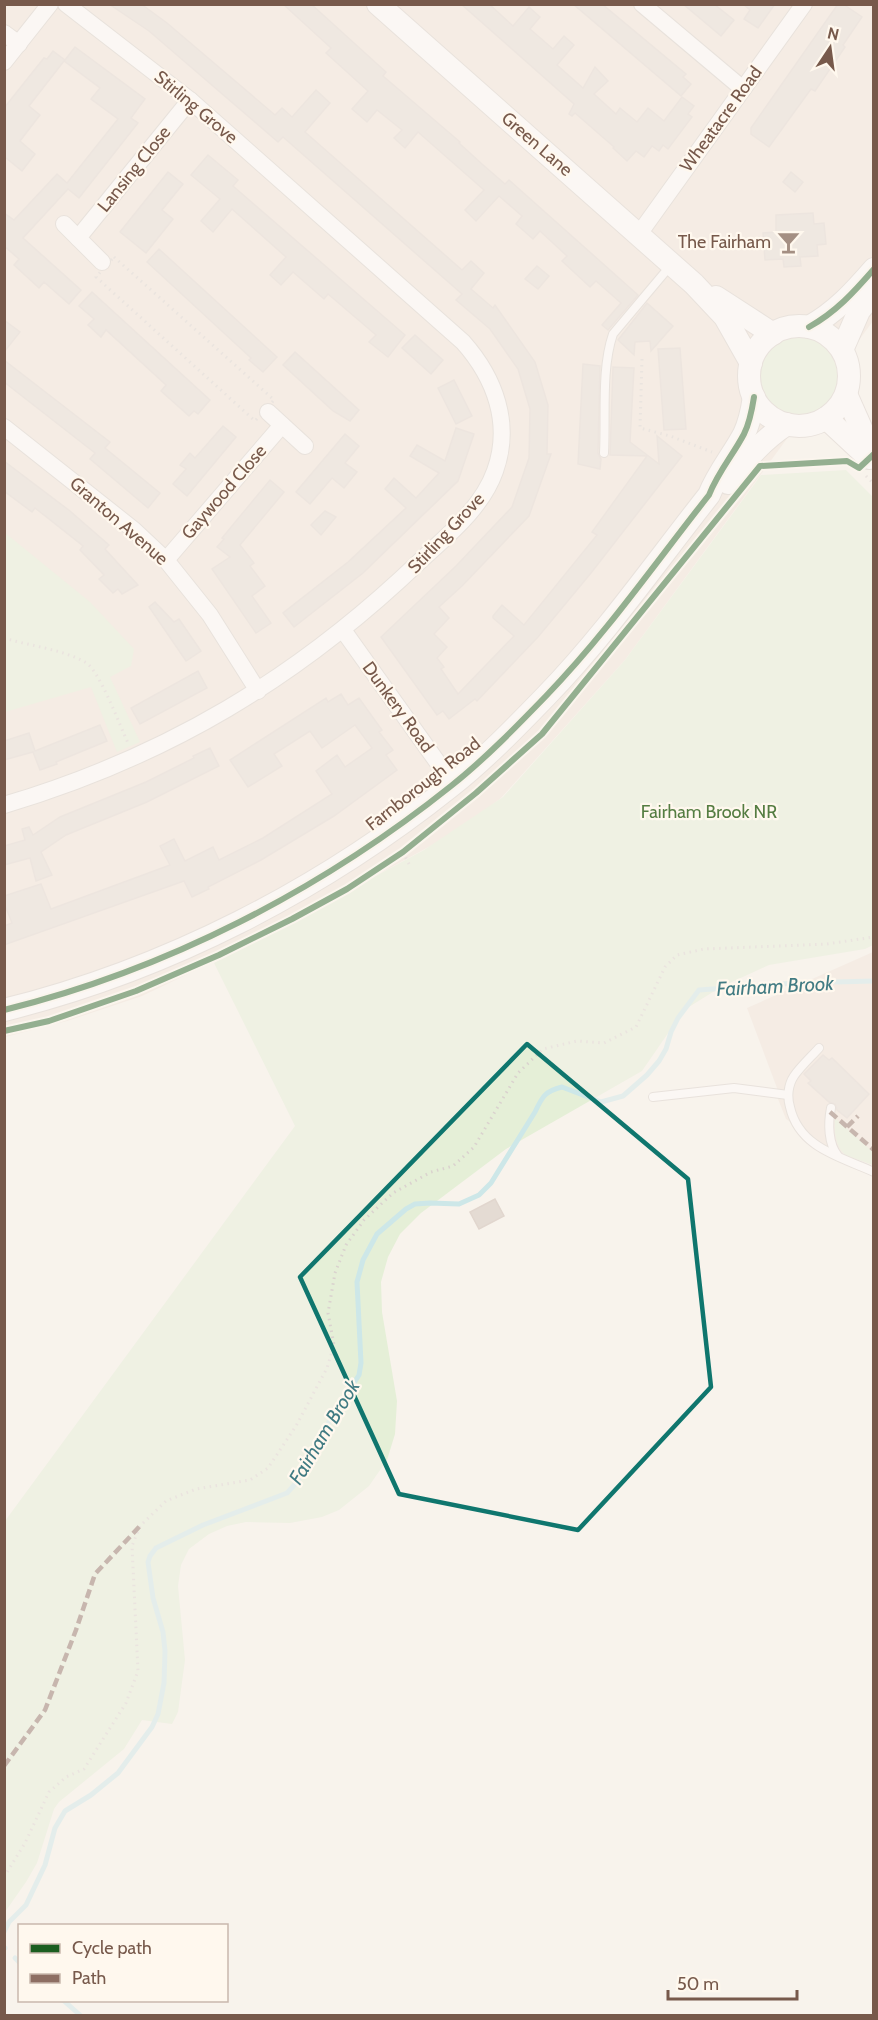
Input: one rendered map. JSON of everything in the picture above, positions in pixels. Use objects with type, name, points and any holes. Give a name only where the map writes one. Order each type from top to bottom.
[{"type":"street","points":[[4,62],[50,4]]},
{"type":"street","name":"Stirling Grove","points":[[4,805],[134,759],[218,716],[258,691],[343,630],[451,532],[479,501],[492,479],[500,455],[502,422],[499,404],[484,369],[463,342],[190,100],[66,4]]},
{"type":"street","name":"Green Lane","points":[[378,4],[673,263],[725,317],[751,363]]},
{"type":"street","points":[[642,4],[743,89]]},
{"type":"street","name":"Wheatacre Road","points":[[639,234],[804,4]]},
{"type":"street","points":[[4,33],[19,44]]},
{"type":"street","name":"Lansing Close","points":[[78,238],[190,100]]},
{"type":"street","points":[[64,224],[78,238],[99,270]]},
{"type":"street","points":[[809,327],[826,318],[846,301],[873,269]]},
{"type":"street","name":"Green Lane","points":[[694,284],[772,334]]},
{"type":"street","points":[[842,350],[859,311],[873,292]]},
{"type":"street","points":[[790,327],[809,327],[828,335],[842,350],[848,364],[849,379],[846,394],[838,408],[826,418],[807,425],[787,424],[767,414],[754,397],[749,380],[751,363],[759,346],[772,334],[790,327]]},
{"type":"street","points":[[846,394],[873,457]]},
{"type":"street","name":"Farnborough Road","points":[[4,1010],[34,1003],[126,972],[236,924],[347,860],[414,815],[453,784],[548,694],[596,638],[709,495],[716,478],[744,433],[754,397]]},
{"type":"street","points":[[268,412],[305,446]]},
{"type":"street","points":[[826,418],[873,463]]},
{"type":"street","name":"Farnborough Road","points":[[709,495],[725,486],[753,450],[787,424]]},
{"type":"street","name":"Gaywood Close","points":[[166,560],[282,425]]},
{"type":"street","name":"Granton Avenue","points":[[4,427],[134,530],[166,560],[210,615],[258,691]]},
{"type":"street","name":"Dunkery Road","points":[[343,630],[453,784]]},
{"type":"lane","points":[[604,453],[607,362],[613,334],[673,263]]},
{"type":"lane","points":[[819,1048],[794,1076],[788,1095],[791,1112],[801,1132],[823,1150],[873,1172]]},
{"type":"lane","points":[[653,1097],[734,1088],[788,1095]]},
{"type":"lane","points":[[831,1108],[830,1125],[833,1148],[841,1158]]},
{"type":"path","points":[[114,257],[274,400],[255,421],[99,270],[114,257]]},
{"type":"path","points":[[642,359],[640,428],[670,436],[717,454]]},
{"type":"path","points":[[4,638],[59,652],[87,662],[100,681],[134,759]]},
{"type":"path","points":[[403,852],[409,864]]},
{"type":"path","points":[[4,1877],[25,1843],[49,1792],[66,1777],[84,1769],[126,1703],[138,1671],[132,1546],[140,1526],[166,1501],[196,1489],[250,1480],[268,1468],[296,1426],[327,1368],[334,1345],[328,1313],[335,1272],[346,1245],[364,1220],[393,1193],[431,1172],[453,1166],[474,1147],[518,1073],[543,1049],[577,1041],[604,1043],[636,1027],[665,967],[677,956],[704,949],[827,944],[873,937]]},
{"type":"highlighted area","points":[[527,1044],[688,1179],[711,1387],[578,1530],[399,1494],[300,1277]]},
{"type":"shaded area","points":[[4,5],[874,5],[873,321],[625,660],[501,798],[462,829],[236,951],[142,996],[67,1021],[5,1037]]},
{"type":"shaded area","points":[[873,952],[873,1165],[827,1147],[786,1119],[747,1008]]},
{"type":"green space","points":[[799,337],[814,340],[826,349],[835,361],[838,376],[835,391],[826,403],[814,412],[799,415],[784,412],[772,403],[763,391],[760,376],[763,361],[772,349],[784,340]]},
{"type":"green space","name":"Fairham Brook NR","points":[[846,470],[873,497],[873,945],[865,949],[769,965],[721,987],[684,1010],[642,1071],[506,1149],[421,1213],[400,1234],[388,1257],[381,1282],[382,1312],[397,1401],[395,1434],[387,1460],[369,1486],[339,1510],[322,1517],[290,1523],[246,1522],[227,1526],[209,1534],[189,1549],[181,1565],[178,1586],[185,1660],[178,1712],[172,1724],[142,1720],[124,1749],[59,1802],[54,1809],[37,1863],[5,1912],[5,1521],[295,1126],[214,963],[424,850],[503,797],[625,660],[761,475]]},
{"type":"green space","points":[[4,532],[90,602],[134,649],[131,666],[110,677],[140,742],[117,752],[91,687],[5,712]]},
{"type":"green space","points":[[835,1118],[873,1152],[873,1165],[845,1155],[836,1138]]},
{"type":"building","points":[[109,4],[141,4],[167,23],[275,115],[282,108],[292,117],[316,90],[330,103],[305,132],[462,270],[471,261],[484,273],[471,289],[493,308],[495,305],[535,362],[548,405],[547,454],[551,454],[529,516],[439,607],[449,618],[434,634],[447,647],[437,658],[444,667],[441,669],[458,694],[514,636],[493,616],[502,605],[524,625],[597,535],[592,532],[647,456],[610,455],[613,367],[634,368],[630,442],[659,464],[657,436],[682,456],[538,637],[477,701],[475,699],[449,719],[443,711],[437,715],[381,637],[456,566],[512,507],[529,458],[530,409],[518,369],[490,329],[456,300],[462,294],[283,137],[278,142],[149,31]]},
{"type":"building","points":[[283,4],[311,4],[386,72],[383,76],[505,184],[509,180],[638,295],[608,330],[602,325],[621,303],[596,281],[590,287],[562,261],[567,256],[540,231],[533,239],[516,224],[522,216],[499,196],[476,221],[465,210],[484,190],[418,132],[405,148],[394,138],[402,130],[377,110],[367,122],[352,109],[368,91],[326,53],[331,48]]},
{"type":"building","points":[[461,4],[489,4],[513,26],[529,7],[540,17],[530,29],[553,49],[564,36],[574,45],[557,65],[583,88],[595,67],[608,81],[594,94],[616,114],[620,108],[637,122],[648,108],[664,121],[682,97],[694,106],[688,114],[692,117],[668,149],[663,145],[659,151],[652,146],[644,157],[636,151],[627,161],[575,113],[572,116],[569,114],[574,104]]},
{"type":"building","points":[[573,4],[602,4],[686,74],[683,77],[691,84],[681,96]]},
{"type":"building","points":[[683,4],[714,4],[734,20],[721,36]]},
{"type":"building","points":[[743,4],[775,4],[758,28],[744,19],[750,10]]},
{"type":"building","points":[[838,4],[843,4],[862,17],[815,91],[811,89],[769,147],[751,134],[751,128]]},
{"type":"building","points":[[75,47],[145,99],[131,118],[138,123],[79,198],[68,189],[23,238],[81,290],[69,304],[44,282],[39,288],[14,265],[19,259],[4,246],[4,213],[14,220],[57,174],[67,183],[118,119],[91,99],[100,88],[64,61],[29,106],[40,115],[20,141],[35,154],[22,171],[6,158],[4,160],[4,108],[44,58],[47,59],[53,51],[65,60]]},
{"type":"building","points":[[208,155],[238,180],[233,186],[405,335],[388,357],[369,342],[376,335],[328,294],[324,299],[293,272],[281,285],[270,275],[286,257],[232,209],[213,232],[201,221],[220,199],[191,175]]},
{"type":"building","points":[[168,172],[183,184],[162,210],[173,219],[146,253],[120,232]]},
{"type":"building","points":[[791,172],[803,182],[795,192],[783,182]]},
{"type":"building","name":"The Fairham","points":[[813,213],[814,224],[824,223],[826,244],[817,245],[818,256],[800,257],[801,266],[784,267],[783,259],[765,260],[763,233],[776,232],[776,215]]},
{"type":"building","points":[[159,249],[277,357],[263,372],[249,360],[251,358],[147,262]]},
{"type":"building","points":[[537,266],[549,276],[538,289],[525,279]]},
{"type":"building","points":[[92,292],[210,400],[198,414],[194,411],[189,416],[161,391],[166,385],[106,330],[101,337],[88,325],[94,319],[79,306]]},
{"type":"building","points":[[647,303],[673,326],[651,351],[650,341],[635,342],[634,355],[618,340]]},
{"type":"building","points":[[4,320],[20,332],[4,352]]},
{"type":"building","points":[[415,335],[443,360],[431,374],[402,348]]},
{"type":"building","points":[[680,348],[686,429],[664,430],[658,349]]},
{"type":"building","points":[[295,352],[359,410],[350,421],[333,411],[283,365]]},
{"type":"building","points":[[4,360],[110,442],[105,448],[160,493],[148,508],[90,459],[95,453],[4,382]]},
{"type":"building","points":[[583,364],[600,366],[598,453],[601,459],[600,469],[578,464]]},
{"type":"building","points":[[454,380],[472,416],[456,424],[438,388]]},
{"type":"building","points":[[223,426],[236,437],[187,496],[173,484],[186,469],[180,465],[190,453],[195,458]]},
{"type":"building","points":[[456,428],[474,434],[458,481],[363,573],[294,627],[283,613],[348,562],[406,508],[385,489],[394,478],[416,498],[439,473],[410,456],[417,445],[445,461]]},
{"type":"building","points":[[345,434],[359,446],[345,463],[357,472],[344,488],[332,478],[310,504],[296,492]]},
{"type":"building","points":[[4,461],[70,511],[109,545],[105,549],[138,585],[122,594],[118,589],[113,593],[99,579],[104,575],[80,550],[83,546],[35,508],[32,512],[4,491]]},
{"type":"building","points":[[270,480],[284,492],[240,545],[254,563],[250,566],[265,586],[252,596],[271,623],[256,633],[212,569],[230,557],[217,547],[224,539],[222,538]]},
{"type":"building","points":[[325,511],[336,517],[321,535],[311,525]]},
{"type":"building","points":[[155,602],[174,622],[179,619],[201,651],[186,661],[149,607]]},
{"type":"building","points":[[198,671],[207,688],[140,724],[131,708]]},
{"type":"building","points":[[341,694],[348,705],[359,698],[382,730],[379,732],[393,750],[386,755],[397,770],[334,816],[261,860],[192,897],[184,881],[4,945],[4,926],[12,923],[4,903],[4,896],[41,884],[51,909],[170,865],[160,846],[174,839],[185,861],[213,847],[219,860],[263,838],[332,794],[316,771],[337,755],[345,767],[372,748],[355,725],[322,748],[310,731],[274,754],[282,766],[248,787],[230,760],[326,698],[328,702]]},
{"type":"building","points":[[100,725],[107,741],[56,762],[57,764],[40,770],[33,752],[4,760],[4,741],[29,733],[35,751]]},
{"type":"building","points":[[210,748],[219,766],[147,802],[66,835],[41,852],[52,875],[36,881],[30,858],[4,865],[4,846],[25,840],[22,829],[29,827],[33,835],[60,817],[146,782]]},
{"type":"building","points":[[823,1055],[829,1060],[832,1058],[869,1094],[847,1118],[837,1110],[835,1104],[829,1102],[808,1083],[811,1081],[804,1074]]},
{"type":"building","points":[[495,1199],[504,1216],[479,1229],[470,1212]]},
{"type":"waterway","name":"Fairham Brook","points":[[4,1932],[9,1922],[26,1905],[45,1865],[55,1828],[65,1811],[91,1795],[118,1773],[152,1727],[158,1714],[164,1683],[165,1651],[163,1632],[153,1598],[148,1562],[150,1556],[156,1548],[203,1525],[287,1493],[298,1481],[327,1425],[359,1375],[361,1363],[357,1282],[363,1260],[377,1234],[415,1204],[459,1204],[479,1195],[491,1183],[542,1099],[552,1090],[562,1087],[601,1102],[623,1096],[659,1061],[678,1018],[699,990],[795,983],[874,981]]},
{"type":"waterway","points":[[15,1958],[18,1961]]},
{"type":"waterway","points":[[65,2002],[81,2016]]},
{"type":"marked path","points":[[830,1112],[874,1150]]},
{"type":"marked path","points":[[847,1127],[858,1116]]},
{"type":"marked path","points":[[4,1766],[45,1710],[95,1574],[140,1526]]},
{"type":"cycle path","points":[[809,327],[852,294],[874,269]]},
{"type":"cycle path","points":[[4,1010],[124,973],[240,922],[349,859],[401,824],[451,786],[488,754],[546,696],[630,597],[709,495],[746,429],[754,397]]},
{"type":"cycle path","points":[[4,1031],[49,1021],[136,991],[219,955],[347,889],[403,852],[476,793],[542,734],[760,466],[847,461],[859,468],[874,454]]},
{"type":"place","name":"The Fairham","points":[[789,242]]}]
